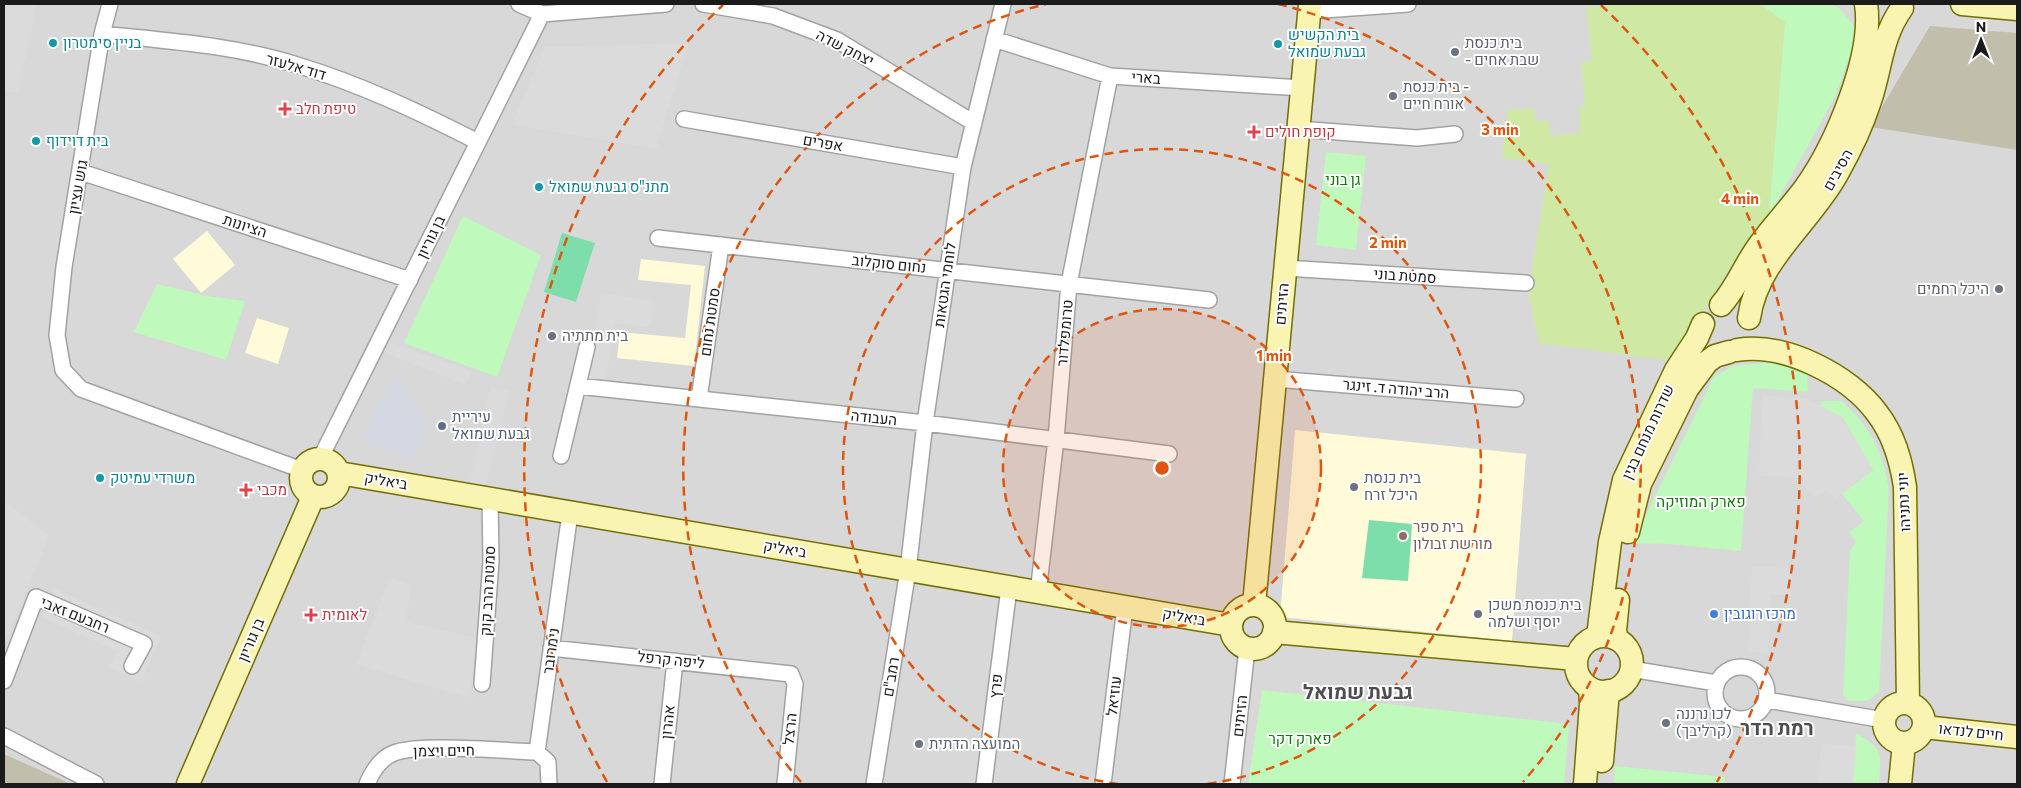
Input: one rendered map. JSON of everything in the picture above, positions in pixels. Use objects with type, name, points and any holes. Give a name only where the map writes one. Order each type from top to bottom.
[{"type":"street","name":"גוש עציון","points":[[110,4],[102,34],[64,267],[57,335],[63,370],[81,389],[311,464]]},
{"type":"street","points":[[519,4],[542,14],[666,4]]},
{"type":"street","name":"יצחק שדה","points":[[703,4],[773,16],[837,40],[974,123]]},
{"type":"street","name":"לוחמי הגטאות","points":[[908,570],[925,423],[963,167],[1003,4]]},
{"type":"street","points":[[1310,7],[1408,4]]},
{"type":"street","points":[[1867,4],[1886,12],[1905,6]]},
{"type":"street","name":"הסיבים","points":[[1721,305],[1733,290],[1759,245],[1805,188],[1820,165],[1852,94],[1868,28],[1867,4]]},
{"type":"street","points":[[1962,4],[2017,9]]},
{"type":"street","name":"הסיבים","points":[[1750,323],[1754,295],[1764,273],[1837,175],[1870,101],[1889,30],[1905,6]]},
{"type":"street","name":"הזיתים","points":[[1254,605],[1310,7]]},
{"type":"street","name":"בן גוריון","points":[[311,464],[410,280],[542,14]]},
{"type":"street","name":"דוד אלעזר","points":[[102,34],[211,46],[296,64],[395,100],[478,142]]},
{"type":"street","name":"בארי","points":[[994,38],[1110,76],[1302,88]]},
{"type":"street","name":"טרומפלדור","points":[[1038,592],[1056,439],[1069,284],[1110,76]]},
{"type":"street","name":"אפרים","points":[[684,119],[963,167]]},
{"type":"street","points":[[1298,129],[1413,138],[1455,134]]},
{"type":"street","name":"הציונות","points":[[81,172],[410,280]]},
{"type":"street","name":"נחום סוקלוב","points":[[658,238],[1209,300]]},
{"type":"street","name":"סמטת נחום","points":[[699,398],[721,245]]},
{"type":"street","name":"סמטת בוני","points":[[1286,268],[1526,283]]},
{"type":"street","points":[[1721,305],[1734,305],[1745,312],[1750,323],[1747,341],[1733,351],[1714,349],[1705,338],[1703,324],[1708,313],[1721,305]]},
{"type":"street","name":"יוני נתניהו","points":[[1750,323],[1767,341],[1790,355]]},
{"type":"street","name":"שדרות מנחם בגין","points":[[1607,638],[1610,542],[1624,480],[1676,370],[1703,324]]},
{"type":"street","points":[[561,456],[587,347]]},
{"type":"street","name":"יוני נתניהו","points":[[1733,351],[1757,349],[1790,355],[1802,358],[1830,374],[1865,399],[1877,413],[1896,446],[1902,466],[1905,487],[1908,703]]},
{"type":"street","name":"שדרות מנחם בגין","points":[[1607,638],[1614,631],[1625,543],[1640,484],[1687,390],[1698,373],[1715,356],[1733,351]]},
{"type":"street","name":"הרב יהודה ד. זינגר","points":[[1275,379],[1516,399]]},
{"type":"street","name":"העבודה","points":[[578,386],[925,423],[1169,454]]},
{"type":"street","points":[[331,462],[339,473],[339,484],[331,495],[320,498],[313,497],[307,493],[301,483],[311,464],[331,462]]},
{"type":"street","name":"ביאליק","points":[[339,473],[1231,626]]},
{"type":"street","name":"בן גוריון","points":[[188,784],[313,497]]},
{"type":"street","name":"סמטת הרב קוק","points":[[482,684],[491,560],[490,499]]},
{"type":"street","name":"נימרובר","points":[[537,752],[570,512]]},
{"type":"street","name":"רמב\"ם","points":[[874,784],[908,570]]},
{"type":"street","name":"פרץ","points":[[984,784],[1009,588]]},
{"type":"street","name":"רחבעם זאבי","points":[[4,681],[36,597],[144,644],[132,666]]},
{"type":"street","points":[[1254,605],[1268,611],[1272,617],[1274,632],[1267,643],[1261,647],[1247,648],[1235,639],[1231,626],[1232,619],[1241,608],[1254,605]]},
{"type":"street","name":"עוזיאל","points":[[1103,784],[1125,607]]},
{"type":"street","points":[[1274,632],[1576,659]]},
{"type":"street","points":[[1607,638],[1629,651],[1632,669],[1623,684],[1599,689],[1579,675],[1576,659],[1584,644],[1607,638]]},
{"type":"street","name":"ליפה קרפל","points":[[551,648],[791,674]]},
{"type":"street","name":"הזיתים","points":[[1232,784],[1247,648]]},
{"type":"street","name":"אהרון","points":[[662,784],[675,661]]},
{"type":"street","points":[[1743,666],[1751,668],[1764,678],[1767,685],[1767,700],[1763,707],[1751,717],[1735,718],[1720,709],[1714,692],[1716,683],[1727,670],[1743,666]]},
{"type":"street","points":[[1632,669],[1716,683]]},
{"type":"street","name":"הרצל","points":[[785,784],[795,684],[791,674]]},
{"type":"street","points":[[1585,784],[1591,704],[1599,689]]},
{"type":"street","points":[[1599,689],[1600,784]]},
{"type":"street","points":[[1767,700],[1884,720]]},
{"type":"street","points":[[1908,703],[1918,707],[1922,713],[1924,727],[1917,739],[1904,744],[1891,739],[1886,734],[1884,720],[1888,710],[1894,705],[1908,703]]},
{"type":"street","name":"חיים לנדאו","points":[[1924,727],[2017,737]]},
{"type":"street","points":[[4,736],[96,784]]},
{"type":"street","points":[[1900,784],[1904,744]]},
{"type":"street","name":"חיים ויצמן","points":[[367,784],[372,770],[394,753],[424,749],[537,752]]},
{"type":"street","points":[[537,752],[548,762],[549,784]]},
{"type":"shaded area","name":"גבעת שמואל","points":[[4,4],[2017,4],[2017,784],[4,784]]},
{"type":"shaded area","points":[[4,4],[37,4],[18,93],[4,90]]},
{"type":"shaded area","points":[[1930,26],[2017,33],[2017,150],[1870,127]]},
{"type":"shaded area","points":[[689,43],[656,149],[512,124],[545,47]]},
{"type":"shaded area","points":[[207,231],[235,265],[201,293],[173,259]]},
{"type":"shaded area","points":[[641,259],[705,266],[694,366],[617,358],[620,332],[685,338],[691,285],[638,280]]},
{"type":"shaded area","points":[[601,293],[654,301],[650,327],[614,323],[605,388],[587,385]]},
{"type":"shaded area","points":[[257,318],[289,328],[278,364],[245,353]]},
{"type":"shaded area","points":[[384,340],[471,371],[466,385],[379,350]]},
{"type":"shaded area","points":[[394,374],[427,424],[416,460],[360,441]]},
{"type":"shaded area","points":[[490,387],[509,391],[483,496],[467,493]]},
{"type":"shaded area","points":[[1762,396],[1805,398],[1843,418],[1873,470],[1836,498],[1826,491],[1816,497],[1793,477],[1759,476]]},
{"type":"shaded area","name":"בית ספר מורשת זבולון","points":[[1295,430],[1526,454],[1512,641],[1280,617]]},
{"type":"shaded area","points":[[4,501],[49,535],[4,645]]},
{"type":"shaded area","points":[[1752,566],[1793,568],[1791,595],[1771,595],[1768,653],[1748,652]]},
{"type":"shaded area","points":[[390,578],[411,584],[406,622],[477,638],[469,698],[356,664]]},
{"type":"shaded area","points":[[55,589],[161,636],[141,682],[109,668],[117,651],[42,617]]},
{"type":"shaded area","points":[[1821,744],[1856,746],[1853,784],[1818,784]]},
{"type":"shaded area","points":[[4,754],[71,784],[4,784]]},
{"type":"green space","points":[[1622,4],[1760,4],[1785,22],[1769,216],[1742,249],[1672,361],[1539,343],[1528,291],[1549,164],[1502,158],[1507,110],[1534,109],[1535,121],[1548,120],[1551,136],[1580,133],[1579,108],[1585,106],[1581,63],[1592,60],[1586,7]]},
{"type":"green space","points":[[1760,4],[1831,4],[1839,8],[1853,24],[1855,40],[1837,93],[1769,216],[1785,22]]},
{"type":"green space","name":"גן בוני","points":[[1326,152],[1366,156],[1356,250],[1316,245]]},
{"type":"green space","points":[[463,216],[541,255],[497,377],[404,343]]},
{"type":"green space","points":[[562,233],[595,243],[576,302],[544,292]]},
{"type":"green space","points":[[157,284],[207,296],[245,301],[226,360],[134,332]]},
{"type":"green space","name":"פארק המוזיקה","points":[[1770,362],[1807,372],[1808,392],[1753,388],[1741,551],[1670,544],[1625,543],[1644,519],[1714,377],[1733,366]]},
{"type":"green space","points":[[1823,401],[1842,401],[1861,421],[1879,451],[1889,489],[1879,692],[1867,701],[1848,701],[1843,695],[1850,551],[1856,542],[1849,532],[1864,521],[1842,494],[1873,470],[1843,418],[1820,406]]},
{"type":"green space","points":[[1369,520],[1412,524],[1408,581],[1362,578]]},
{"type":"green space","name":"פארק דקר","points":[[1262,690],[1569,724],[1564,784],[1248,784]]},
{"type":"green space","points":[[1856,733],[1872,744],[1879,753],[1879,784],[1853,784]]},
{"type":"green space","points":[[1615,766],[1725,777],[1724,784],[1614,784]]},
{"type":"place","name":"בניין סימטרון","points":[[53,43]]},
{"type":"place","name":"בית הקשיש גבעת שמואל","points":[[1278,44]]},
{"type":"place","name":"בית כנסת - שבת אחים","points":[[1455,52]]},
{"type":"place","name":"בית כנסת - אורח חיים","points":[[1393,96]]},
{"type":"place","name":"טיפת חלב","points":[[285,109]]},
{"type":"place","name":"קופת חולים","points":[[1254,132]]},
{"type":"place","name":"בית דוידוף","points":[[36,141]]},
{"type":"place","name":"מתנ\"ס גבעת שמואל","points":[[539,187]]},
{"type":"place","name":"היכל רחמים","points":[[1999,289]]},
{"type":"place","name":"בית מתתיה","points":[[552,336]]},
{"type":"place","name":"עיריית גבעת שמואל","points":[[442,426]]},
{"type":"place","name":"משרדי עמיטק","points":[[100,478]]},
{"type":"place","name":"בית כנסת היכל זרח","points":[[1354,487]]},
{"type":"place","name":"מכבי","points":[[246,490]]},
{"type":"place","name":"בית ספר מורשת זבולון","points":[[1403,536]]},
{"type":"place","name":"בית כנסת משכן יוסף ושלמה","points":[[1478,614]]},
{"type":"place","name":"מרכז רוגובין","points":[[1714,614]]},
{"type":"place","name":"לאומית","points":[[311,615]]},
{"type":"place","name":"לכו נרננה (קרליבך)","points":[[1666,723]]},
{"type":"place","name":"המועצה הדתית","points":[[919,744]]},
{"type":"district","name":"גבעת שמואל","points":[[1358,692]]},
{"type":"district","name":"רמת הדר","points":[[1777,728]]}]
